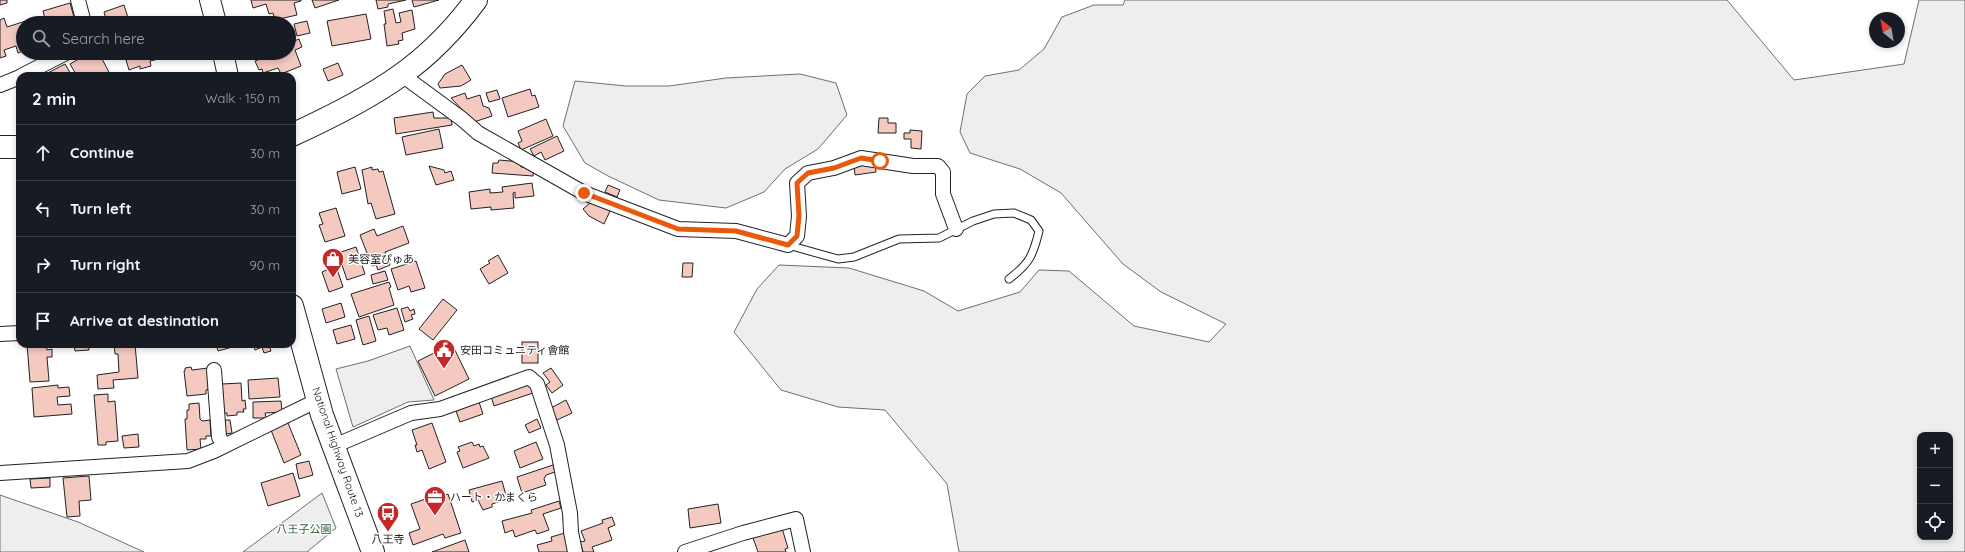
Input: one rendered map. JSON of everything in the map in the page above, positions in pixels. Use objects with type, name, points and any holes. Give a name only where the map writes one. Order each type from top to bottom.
[{"type":"highway","points":[[296,133],[363,98],[402,75],[427,53],[476,0]]},
{"type":"highway","points":[[0,147],[16,147]]},
{"type":"highway","name":"National Highway Route 13","points":[[296,320],[318,400],[373,552]]},
{"type":"street","points":[[78,0],[82,16]]},
{"type":"street","points":[[210,0],[214,16]]},
{"type":"street","points":[[28,72],[52,60]]},
{"type":"street","points":[[225,60],[227,72]]},
{"type":"street","points":[[402,75],[478,133],[584,193],[678,229],[736,231],[788,245],[797,236],[799,216],[797,183],[808,173],[834,168],[861,158],[913,166],[938,166],[943,172],[943,194],[956,229]]},
{"type":"street","points":[[0,85],[16,78]]},
{"type":"street","points":[[0,334],[16,333]]},
{"type":"street","points":[[214,370],[219,437],[224,446]]},
{"type":"street","points":[[334,446],[411,413],[440,409],[529,377],[537,384],[557,444],[570,513],[571,532],[575,552]]},
{"type":"street","points":[[0,473],[188,461],[224,446],[318,400]]},
{"type":"street","points":[[685,552],[743,533],[796,519],[803,552]]},
{"type":"lane","points":[[788,245],[838,259],[854,257],[899,239],[939,238],[973,220],[994,214],[1014,213],[1031,220],[1039,232],[1035,248],[1024,268],[1009,279]]},
{"type":"green space","points":[[1125,0],[1727,0],[1794,80],[1904,64],[1919,0],[1965,0],[1965,552],[959,552],[947,484],[885,410],[838,407],[781,390],[734,332],[757,289],[779,265],[849,268],[924,291],[958,311],[1020,292],[1039,270],[1069,271],[1134,326],[1209,342],[1226,324],[1161,292],[1123,264],[1061,193],[1020,169],[970,153],[960,132],[967,94],[985,76],[1019,70],[1044,49],[1062,17],[1094,5],[1123,5]]},
{"type":"green space","points":[[800,74],[836,83],[847,115],[818,149],[785,169],[764,192],[726,208],[659,200],[608,176],[585,163],[563,126],[575,81],[626,86],[669,86],[726,78]]},
{"type":"green space","points":[[410,346],[434,400],[408,402],[353,427],[336,369],[368,361]]},
{"type":"green space","name":"八王子公園","points":[[322,493],[336,528],[308,552],[243,552]]},
{"type":"green space","points":[[0,495],[78,522],[144,552],[0,552]]},
{"type":"building","points":[[0,0],[7,0],[7,3],[0,5]]},
{"type":"building","points":[[251,0],[301,0],[294,3],[297,15],[293,16],[274,16],[273,13],[269,14],[266,4],[253,8]]},
{"type":"building","points":[[312,0],[339,0],[315,8]]},
{"type":"building","points":[[376,0],[406,0],[388,4],[388,7],[378,9]]},
{"type":"building","points":[[412,0],[439,0],[414,7]]},
{"type":"building","points":[[70,3],[74,16],[44,16],[43,11]]},
{"type":"building","points":[[124,5],[127,16],[105,16],[104,12]]},
{"type":"building","points":[[393,9],[396,23],[401,22],[399,13],[412,10],[415,29],[402,33],[403,40],[398,41],[399,44],[387,46],[384,11]]},
{"type":"building","points":[[366,14],[371,39],[332,46],[327,21]]},
{"type":"building","points":[[4,18],[7,27],[16,24],[16,46],[4,50],[6,56],[0,58],[0,20]]},
{"type":"building","points":[[307,21],[310,33],[297,36],[296,24]]},
{"type":"building","points":[[299,39],[302,47],[296,50],[296,40]]},
{"type":"building","points":[[296,53],[301,66],[286,72],[280,72],[278,68],[263,72],[262,69],[259,70],[255,61],[296,60]]},
{"type":"building","points":[[77,60],[103,60],[109,72],[75,72],[70,64]]},
{"type":"building","points":[[126,60],[154,60],[150,61],[151,66],[140,69],[140,66],[129,70]]},
{"type":"building","points":[[338,63],[343,75],[328,81],[323,69]]},
{"type":"building","points":[[65,64],[70,72],[50,72]]},
{"type":"building","points":[[462,65],[471,80],[461,86],[440,88],[438,84],[445,74]]},
{"type":"building","points":[[530,89],[532,96],[535,95],[539,107],[508,117],[502,98]]},
{"type":"building","points":[[497,90],[500,99],[489,102],[486,93]]},
{"type":"building","points":[[465,93],[467,99],[480,95],[483,106],[489,108],[492,116],[474,122],[451,98]]},
{"type":"building","points":[[433,112],[434,118],[451,118],[452,125],[396,134],[394,118]]},
{"type":"building","points":[[879,118],[888,118],[888,123],[896,123],[896,133],[878,133]]},
{"type":"building","points":[[546,119],[553,136],[521,150],[518,143],[522,141],[518,131]]},
{"type":"building","points":[[439,129],[443,148],[406,155],[402,137]]},
{"type":"building","points":[[910,130],[922,131],[921,149],[911,148],[911,139],[904,139],[904,133],[910,133]]},
{"type":"building","points":[[557,136],[564,151],[545,160],[541,152],[534,156],[530,149]]},
{"type":"building","points":[[499,160],[521,162],[521,167],[534,168],[533,176],[492,173],[493,163],[498,163]]},
{"type":"building","points":[[875,163],[876,172],[855,175],[854,165]]},
{"type":"building","points":[[429,166],[444,170],[445,173],[451,171],[454,180],[436,185]]},
{"type":"building","points":[[355,167],[361,189],[342,194],[337,172]]},
{"type":"building","points":[[372,167],[372,170],[378,169],[379,172],[383,171],[395,214],[376,219],[371,203],[368,204],[362,170]]},
{"type":"building","points":[[532,183],[534,196],[515,198],[515,192],[513,193],[514,208],[491,210],[491,207],[471,209],[469,192],[490,189],[490,193],[503,192],[502,187]]},
{"type":"building","points":[[608,185],[620,190],[617,197],[605,192]]},
{"type":"building","points":[[591,202],[610,211],[604,224],[589,216],[583,209]]},
{"type":"building","points":[[336,208],[345,236],[325,242],[319,225],[323,224],[319,213]]},
{"type":"building","points":[[403,226],[409,243],[385,252],[390,265],[378,270],[376,265],[372,266],[360,235],[374,229],[377,236]]},
{"type":"building","points":[[356,247],[365,274],[347,280],[338,253]]},
{"type":"building","points":[[498,255],[508,273],[489,284],[480,269],[490,263],[488,261]]},
{"type":"building","points":[[416,261],[425,288],[411,292],[409,286],[398,290],[391,269]]},
{"type":"building","points":[[683,263],[693,263],[692,277],[682,277]]},
{"type":"building","name":"美容室ぴゅあ","points":[[336,266],[343,287],[329,292],[322,272]]},
{"type":"building","points":[[385,271],[388,280],[373,284],[371,275]]},
{"type":"building","points":[[389,282],[391,287],[389,288],[394,305],[359,317],[351,294]]},
{"type":"building","points":[[443,299],[457,310],[433,340],[419,329]]},
{"type":"building","points":[[341,303],[345,317],[326,323],[322,309]]},
{"type":"building","points":[[408,307],[410,311],[414,309],[415,314],[411,315],[413,319],[405,322],[401,309]]},
{"type":"building","points":[[397,308],[404,330],[389,335],[387,328],[378,330],[373,315]]},
{"type":"building","points":[[369,316],[376,341],[363,345],[356,320]]},
{"type":"building","points":[[351,325],[355,339],[337,344],[333,330]]},
{"type":"building","points":[[522,342],[538,342],[538,363],[522,363]]},
{"type":"building","name":"安田コミュニティ會館","points":[[452,344],[469,379],[435,396],[418,361]]},
{"type":"building","points":[[27,348],[47,348],[47,350],[52,349],[52,357],[47,357],[49,381],[30,382]]},
{"type":"building","points":[[75,348],[89,348],[89,350],[75,351]]},
{"type":"building","points":[[114,348],[135,348],[138,378],[113,380],[114,388],[98,389],[97,375],[119,372],[118,354],[115,354]]},
{"type":"building","points":[[217,348],[229,348],[218,351]]},
{"type":"building","points":[[262,348],[270,348],[271,351],[264,353]]},
{"type":"building","points":[[191,367],[192,370],[208,368],[210,389],[206,390],[206,394],[187,396],[184,371],[185,368]]},
{"type":"building","points":[[551,368],[563,385],[552,393],[546,385],[550,382],[543,373]]},
{"type":"building","points":[[278,378],[280,397],[249,399],[248,380]]},
{"type":"building","points":[[241,383],[242,401],[245,400],[246,409],[243,409],[244,412],[237,412],[237,415],[227,416],[227,413],[224,413],[222,384]]},
{"type":"building","points":[[530,383],[533,393],[494,406],[491,396]]},
{"type":"building","points":[[58,385],[58,388],[69,387],[70,396],[57,397],[58,405],[71,404],[72,414],[34,417],[32,388]]},
{"type":"building","points":[[108,394],[108,402],[115,401],[118,441],[106,442],[106,445],[98,445],[94,395]]},
{"type":"building","points":[[566,400],[572,413],[557,420],[551,408]]},
{"type":"building","points":[[281,401],[282,412],[265,413],[266,418],[253,418],[253,402]]},
{"type":"building","points":[[479,402],[483,414],[460,422],[456,411]]},
{"type":"building","points":[[199,403],[200,419],[202,421],[210,420],[211,436],[206,436],[206,439],[200,439],[201,449],[187,450],[185,419],[187,419],[187,410],[189,410],[189,404]]},
{"type":"building","points":[[537,419],[541,428],[529,433],[525,425]]},
{"type":"building","points":[[224,420],[230,420],[232,433],[226,434]]},
{"type":"building","points":[[288,423],[301,455],[284,463],[271,430]]},
{"type":"building","points":[[432,423],[446,462],[429,469],[422,450],[417,452],[415,445],[417,445],[412,430]]},
{"type":"building","points":[[138,434],[139,447],[124,448],[122,436]]},
{"type":"building","points":[[472,442],[474,446],[479,444],[480,447],[483,446],[489,458],[463,468],[457,452],[460,451],[458,447]]},
{"type":"building","points":[[536,442],[543,459],[520,468],[514,451]]},
{"type":"building","points":[[309,461],[313,475],[299,479],[296,464]]},
{"type":"building","points":[[553,465],[555,472],[546,475],[544,479],[546,485],[522,493],[517,477]]},
{"type":"building","points":[[293,473],[300,496],[268,506],[261,483]]},
{"type":"building","points":[[89,476],[91,500],[79,501],[80,516],[67,517],[63,478]]},
{"type":"building","points":[[50,478],[50,487],[31,488],[30,479]]},
{"type":"building","points":[[502,481],[507,499],[492,504],[492,507],[483,510],[478,500],[472,502],[469,490]]},
{"type":"building","name":"ハート・かまくら","points":[[440,494],[441,497],[448,494],[461,533],[445,538],[443,534],[413,545],[409,533],[420,529],[411,504]]},
{"type":"building","points":[[559,501],[561,508],[543,514],[549,530],[537,534],[535,530],[515,537],[513,530],[505,533],[502,521],[532,513],[531,510]]},
{"type":"building","points":[[718,504],[721,523],[690,528],[688,509]]},
{"type":"building","points":[[612,517],[615,525],[608,528],[612,540],[592,547],[594,552],[583,552],[580,542],[585,541],[581,531],[603,523],[602,520]]},
{"type":"building","points":[[782,528],[788,548],[785,549],[786,552],[758,552],[752,535]]},
{"type":"building","points":[[565,533],[570,552],[539,552],[537,545],[552,541],[551,537]]},
{"type":"building","points":[[465,540],[469,552],[432,552]]},
{"type":"place","name":"美容室ぴゅあ","points":[[333,278]]},
{"type":"place","name":"安田コミュニティ會館","points":[[444,370]]},
{"type":"place","name":"ハート・かまくら","points":[[435,516]]},
{"type":"place","name":"八王寺","points":[[388,532]]},
{"type":"route","points":[[584,193],[678,229],[736,231],[788,245],[797,236],[799,216],[797,183],[808,173],[834,168],[861,158],[880,161]]}]
